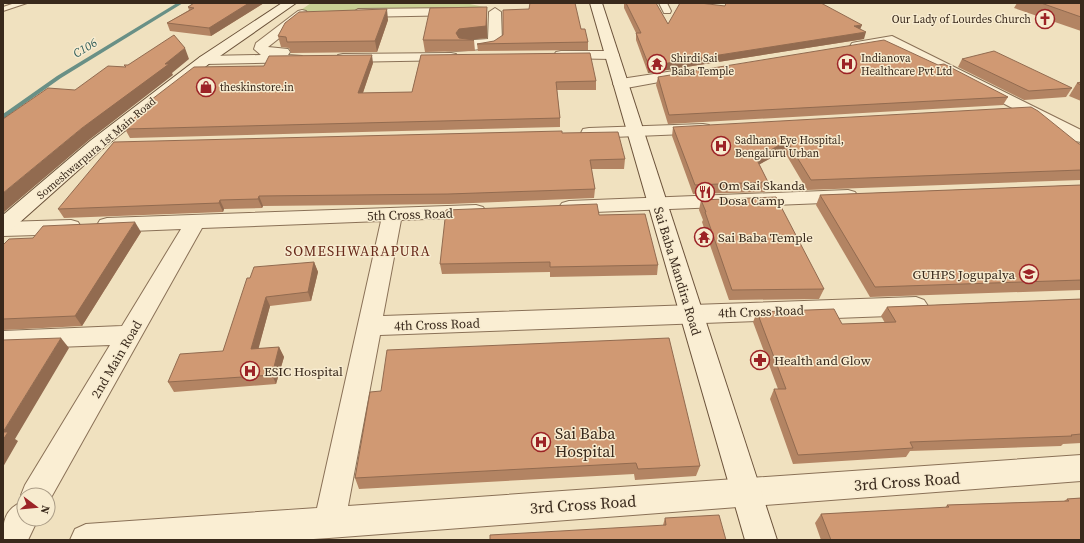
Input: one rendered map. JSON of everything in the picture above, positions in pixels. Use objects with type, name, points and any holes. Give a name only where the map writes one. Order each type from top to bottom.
[{"type":"street","name":"Someshwarpura 1st Main Road","points":[[3,226],[96,145],[205,60],[290,3]]},
{"type":"street","name":"Sai Baba Mandira Road","points":[[596,3],[761,540]]},
{"type":"street","points":[[343,13],[477,9],[496,7],[496,38],[495,41],[487,44],[332,54],[490,56]]},
{"type":"street","points":[[205,60],[308,55],[270,53],[261,49],[261,46],[307,14],[273,14]]},
{"type":"street","points":[[845,48],[892,40],[1081,137]]},
{"type":"street","points":[[546,56],[612,55]]},
{"type":"street","points":[[621,84],[698,71]]},
{"type":"street","points":[[998,112],[1030,110]]},
{"type":"street","points":[[575,134],[722,128]]},
{"type":"street","points":[[96,145],[120,145]]},
{"type":"street","points":[[549,208],[865,196]]},
{"type":"street","name":"5th Cross Road","points":[[3,229],[494,210]]},
{"type":"street","points":[[329,522],[392,214]]},
{"type":"street","name":"2nd Main Road","points":[[41,487],[195,222]]},
{"type":"street","name":"4th Cross Road","points":[[369,326],[938,305]]},
{"type":"street","points":[[3,340],[129,336]]},
{"type":"street","name":"3rd Cross Road","points":[[86,540],[1081,468]]},
{"type":"street","points":[[10,540],[18,527]]},
{"type":"lane","points":[[3,9],[23,3]]},
{"type":"lane","points":[[663,3],[667,11]]},
{"type":"green space","points":[[311,3],[465,3],[489,8],[298,12]]},
{"type":"building","points":[[194,3],[249,3],[209,28],[167,23],[194,8],[188,7]]},
{"type":"building","points":[[530,3],[575,3],[581,29],[585,29],[588,42],[477,44],[494,41],[503,35],[503,10],[529,9]]},
{"type":"building","points":[[626,3],[656,3],[668,24],[680,3],[700,3],[725,6],[726,3],[821,3],[862,25],[854,26],[866,32],[649,66],[636,33],[641,33]]},
{"type":"building","points":[[1041,3],[1081,3],[1081,17]]},
{"type":"building","points":[[487,7],[486,26],[459,29],[456,33],[459,38],[474,40],[423,40],[430,8]]},
{"type":"building","points":[[387,9],[375,41],[287,42],[286,37],[278,36],[285,23],[299,12]]},
{"type":"building","points":[[174,35],[185,48],[165,64],[169,64],[82,128],[3,193],[3,119],[48,88],[75,90],[108,66],[126,67],[124,65],[128,65]]},
{"type":"building","points":[[884,40],[938,65],[944,64],[1008,97],[669,115],[658,77]]},
{"type":"building","points":[[994,51],[1072,88],[1029,91],[962,59]]},
{"type":"building","points":[[590,53],[596,81],[556,82],[560,118],[125,129],[147,103],[194,67],[264,66],[269,56],[372,55],[358,93],[412,92],[421,55]]},
{"type":"building","points":[[1031,107],[1081,144],[1081,170],[811,180],[787,141],[756,158],[768,182],[695,185],[673,127]]},
{"type":"building","points":[[562,131],[562,133],[618,132],[625,159],[590,160],[595,189],[448,194],[259,196],[258,199],[220,200],[219,203],[58,209],[114,142]]},
{"type":"building","points":[[1081,185],[1081,280],[875,287],[820,195]]},
{"type":"building","points":[[776,197],[824,289],[732,290],[701,200]]},
{"type":"building","points":[[597,204],[599,215],[645,214],[658,265],[550,267],[550,262],[440,264],[446,210]]},
{"type":"building","points":[[135,222],[75,316],[3,319],[3,245],[9,239],[33,238],[43,226]]},
{"type":"building","points":[[314,262],[308,292],[266,297],[251,349],[279,347],[272,375],[168,382],[180,354],[223,351],[247,278],[250,278],[254,267]]},
{"type":"building","points":[[1081,299],[1081,434],[1071,435],[1072,436],[910,442],[913,448],[798,455],[774,389],[786,389],[757,312],[834,309],[842,324],[896,322],[887,307]]},
{"type":"building","points":[[61,338],[3,432],[3,340]]},
{"type":"building","points":[[669,338],[700,466],[638,469],[636,463],[355,478],[370,392],[381,391],[387,350]]},
{"type":"building","points":[[3,432],[8,432],[3,440]]},
{"type":"building","points":[[1081,498],[1081,540],[831,540],[821,514],[949,507],[947,505],[1069,501],[1067,499]]},
{"type":"building","points":[[719,515],[726,540],[490,540],[490,535],[666,525],[665,518]]},
{"type":"waterway","name":"C106","points":[[3,117],[59,77],[181,3]]},
{"type":"place","name":"Our Lady of Lourdes Church","points":[[1045,19]]},
{"type":"place","name":"Shirdi Sai Baba Temple","points":[[657,64]]},
{"type":"place","name":"Indianova Healthcare Pvt Ltd","points":[[847,64]]},
{"type":"place","name":"theskinstore.in","points":[[206,87]]},
{"type":"place","name":"Sadhana Eye Hospital, Bengaluru Urban","points":[[721,146]]},
{"type":"place","name":"Om Sai Skanda Dosa Camp","points":[[705,192]]},
{"type":"place","name":"Sai Baba Temple","points":[[704,237]]},
{"type":"place","name":"GUHPS Jogupalya","points":[[1029,274]]},
{"type":"place","name":"Health and Glow","points":[[760,360]]},
{"type":"place","name":"ESIC Hospital","points":[[250,371]]},
{"type":"place","name":"Sai Baba Hospital","points":[[541,442]]},
{"type":"district","name":"SOMESHWARAPURA","points":[[358,251]]}]
